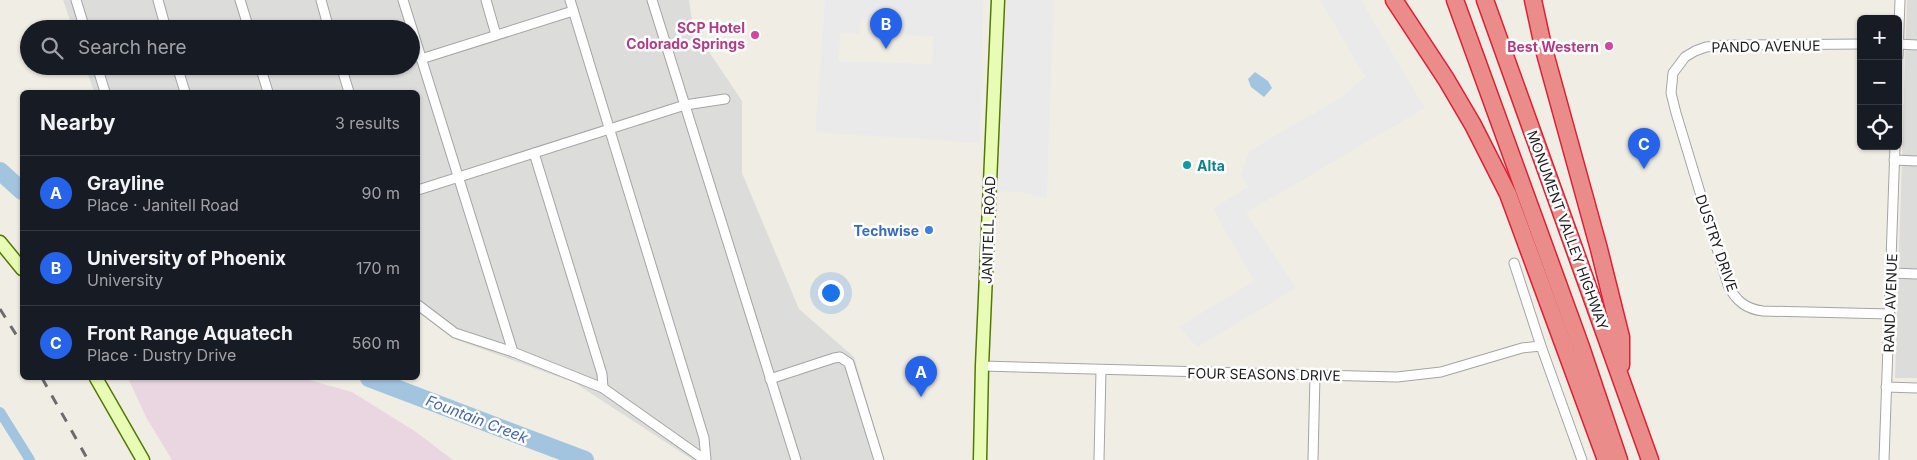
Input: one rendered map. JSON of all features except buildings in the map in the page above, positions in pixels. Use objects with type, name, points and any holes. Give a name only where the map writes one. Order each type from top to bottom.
[{"type":"highway","points":[[1394,0],[1446,79],[1473,125],[1508,194],[1606,460]]},
{"type":"highway","name":"MONUMENT VALLEY HIGHWAY","points":[[1455,0],[1620,460]]},
{"type":"highway","name":"MONUMENT VALLEY HIGHWAY","points":[[1485,0],[1650,460]]},
{"type":"highway","points":[[1533,0],[1543,46],[1599,249],[1621,337],[1621,377]]},
{"type":"street","points":[[76,0],[82,20]]},
{"type":"street","points":[[158,0],[164,20]]},
{"type":"street","points":[[240,0],[246,20]]},
{"type":"street","points":[[321,0],[327,20]]},
{"type":"street","points":[[404,0],[410,20]]},
{"type":"street","points":[[486,0],[496,35]]},
{"type":"street","points":[[570,0],[701,429],[705,460]]},
{"type":"street","points":[[652,0],[796,460]]},
{"type":"street","name":"JANITELL ROAD","points":[[980,460],[982,366],[998,0]]},
{"type":"street","points":[[1899,15],[1900,0]]},
{"type":"street","points":[[421,59],[573,11]]},
{"type":"street","name":"PANDO AVENUE","points":[[1678,65],[1694,50],[1706,47],[1857,44]]},
{"type":"street","points":[[1902,44],[1917,45]]},
{"type":"street","points":[[420,56],[513,352]]},
{"type":"street","name":"DUSTRY DRIVE","points":[[1678,65],[1672,83],[1673,103],[1728,285],[1739,301],[1746,307],[1764,311],[1890,314]]},
{"type":"street","points":[[100,75],[104,90]]},
{"type":"street","points":[[180,75],[184,90]]},
{"type":"street","points":[[263,75],[267,90]]},
{"type":"street","points":[[344,75],[348,90]]},
{"type":"street","points":[[420,189],[685,105],[725,99]]},
{"type":"street","name":"RAND AVENUE","points":[[1884,460],[1895,150]]},
{"type":"street","points":[[534,153],[602,374],[603,388]]},
{"type":"street","points":[[1894,160],[1917,161]]},
{"type":"street","points":[[0,242],[20,267]]},
{"type":"street","points":[[1514,263],[1541,346],[1582,460]]},
{"type":"street","points":[[1891,273],[1917,274]]},
{"type":"street","points":[[420,307],[454,333],[513,352],[603,388],[705,460]]},
{"type":"street","name":"FOUR SEASONS DRIVE","points":[[982,366],[1397,377],[1442,372],[1522,348],[1541,346]]},
{"type":"street","points":[[770,379],[834,358],[845,359],[849,363],[878,460]]},
{"type":"street","points":[[1099,460],[1101,370]]},
{"type":"street","points":[[1313,460],[1315,375]]},
{"type":"street","points":[[97,380],[143,460]]},
{"type":"street","points":[[1886,387],[1917,388]]},
{"type":"shaded area","points":[[63,0],[689,0],[693,28],[742,101],[742,173],[799,309],[854,357],[884,460],[693,460],[575,383],[457,340],[420,312],[420,90],[93,90],[88,75],[420,75],[420,20],[70,20]]},
{"type":"shaded area","points":[[825,0],[983,0],[980,143],[815,132]],"holes":[[[861,19],[868,20],[867,34],[933,36],[932,64],[839,61],[840,33],[860,34]]]},
{"type":"shaded area","points":[[1006,0],[1054,0],[1047,198],[1018,192],[998,191]]},
{"type":"shaded area","points":[[1320,0],[1361,0],[1425,108],[1246,213],[1296,288],[1197,347],[1179,327],[1254,281],[1213,209],[1248,187],[1241,175],[1249,151],[1340,98],[1365,77]]},
{"type":"shaded area","points":[[1907,0],[1917,0],[1917,378],[1895,378]]},
{"type":"shaded area","points":[[129,380],[309,380],[352,392],[416,432],[453,460],[172,460],[146,417]]},
{"type":"water","points":[[1255,72],[1268,81],[1272,88],[1264,97],[1251,87],[1248,79]]},
{"type":"waterway","name":"Fountain Creek","points":[[0,171],[20,189]]},
{"type":"waterway","name":"Fountain Creek","points":[[374,380],[585,460]]},
{"type":"waterway","points":[[0,412],[30,460]]},
{"type":"railway","points":[[0,309],[20,341]]},
{"type":"railway","points":[[43,380],[88,460]]},
{"type":"place","name":"SCP Hotel Colorado Springs","points":[[755,35]]},
{"type":"place","name":"Best Western","points":[[1609,46]]},
{"type":"place","name":"University of Phoenix","points":[[886,49]]},
{"type":"place","name":"Alta","points":[[1187,165]]},
{"type":"place","name":"Front Range Aquatech","points":[[1644,169]]},
{"type":"place","name":"Techwise","points":[[929,230]]},
{"type":"place","name":"Grayline","points":[[921,397]]}]
